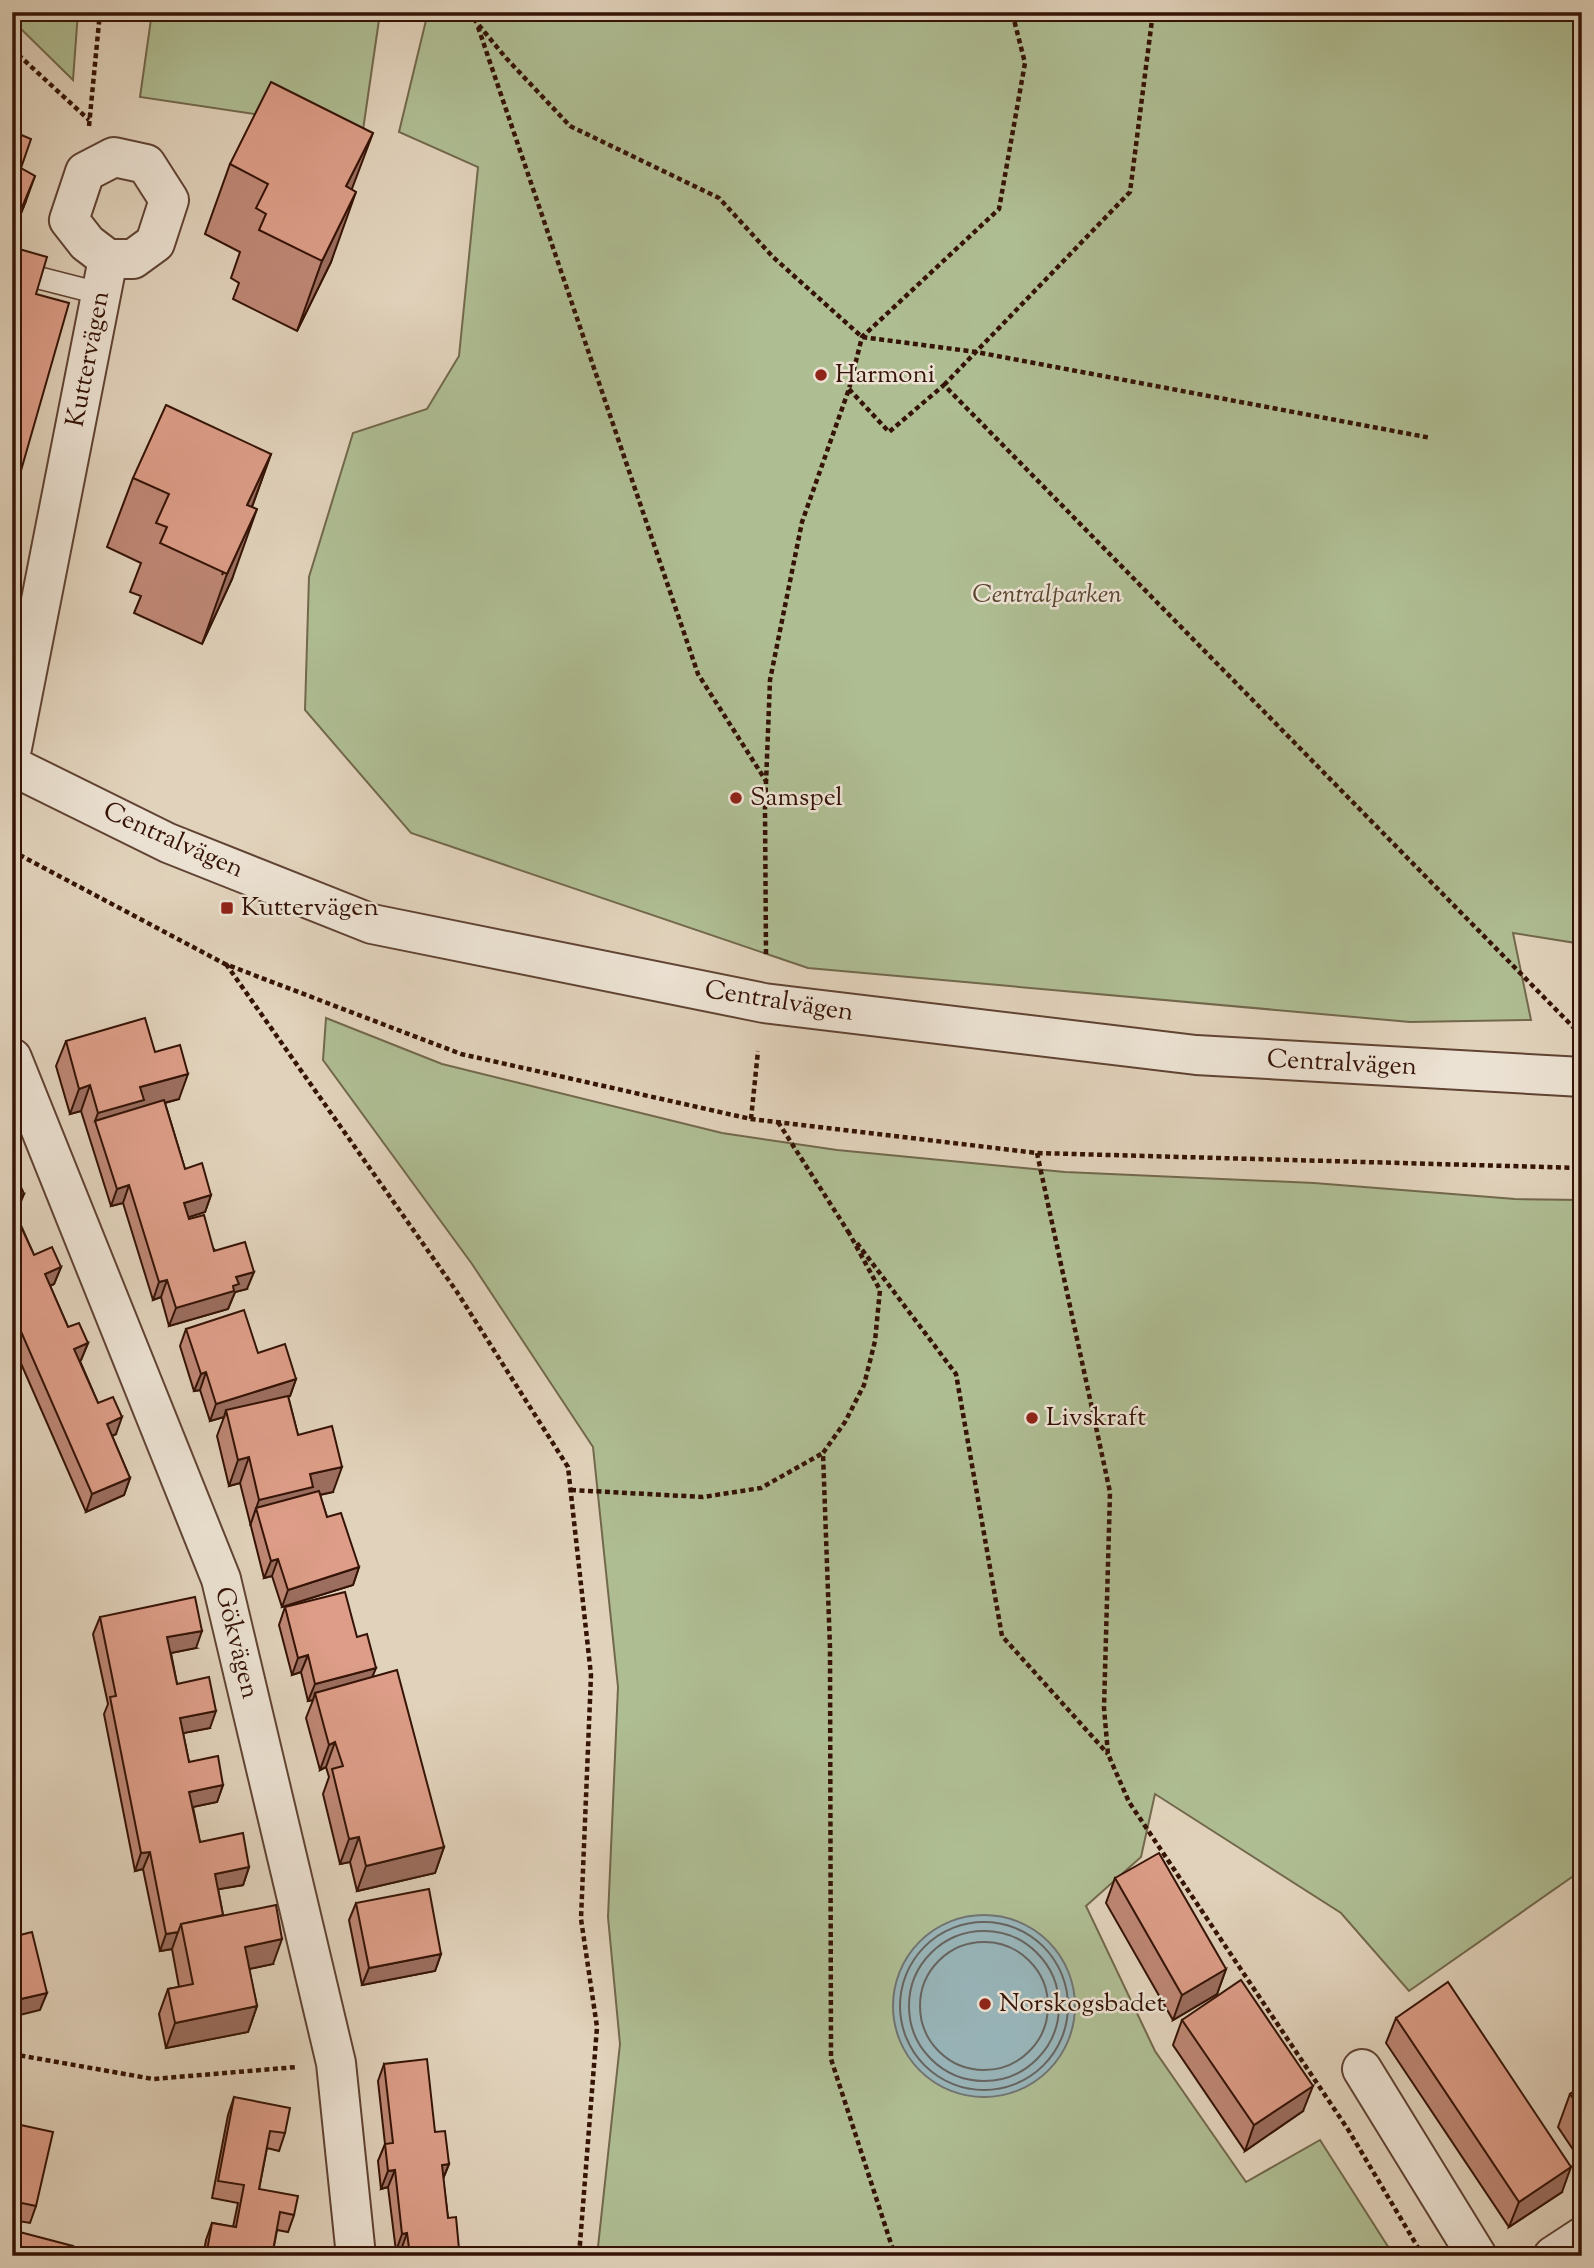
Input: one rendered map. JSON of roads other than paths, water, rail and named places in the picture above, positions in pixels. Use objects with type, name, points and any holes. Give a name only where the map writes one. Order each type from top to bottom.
[{"type":"street","name":"Kuttervägen","points":[[12,748],[105,276],[87,243],[69,220],[85,172],[114,157],[146,164],[169,200],[155,243],[105,276]]},
{"type":"street","name":"Centralvägen","points":[[12,766],[168,843],[372,923],[764,1003],[1196,1055],[1582,1077]]},
{"type":"street","name":"Gökvägen","points":[[12,1058],[221,1578],[336,2063],[356,2256]]},
{"type":"street","points":[[1362,2069],[1477,2256]]},
{"type":"street","points":[[1553,2256],[1582,2237]]},
{"type":"lane","points":[[12,271],[105,276]]},
{"type":"water","name":"Norskogsbadet","points":[[984,1915],[1019,1922],[1048,1942],[1068,1971],[1075,2006],[1068,2041],[1048,2070],[1019,2090],[984,2097],[949,2090],[920,2070],[900,2041],[893,2006],[900,1971],[920,1942],[949,1922]]},
{"type":"place","name":"Harmoni","points":[[821,375]]},
{"type":"place","name":"Samspel","points":[[736,798]]},
{"type":"place","name":"Kuttervägen","points":[[227,908]]},
{"type":"place","name":"Livskraft","points":[[1032,1418]]},
{"type":"place","name":"Norskogsbadet","points":[[985,2004]]},
{"type":"park label","name":"Centralparken","points":[[1047,595]]}]
